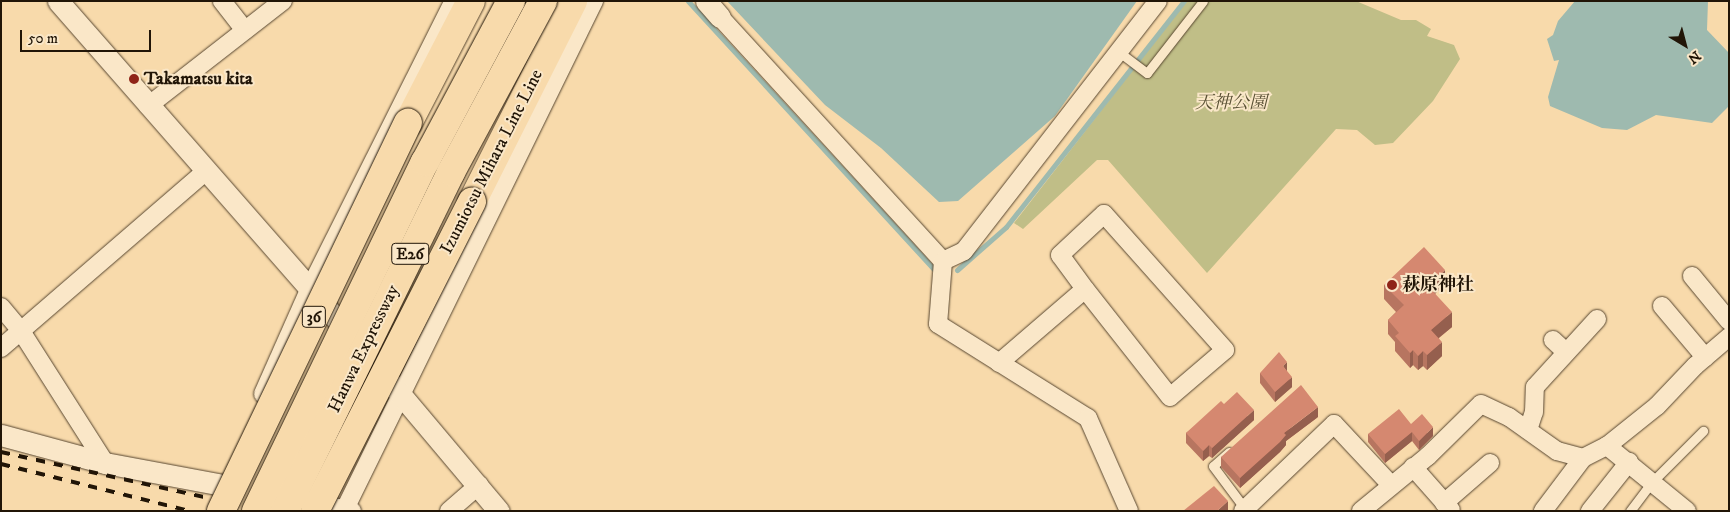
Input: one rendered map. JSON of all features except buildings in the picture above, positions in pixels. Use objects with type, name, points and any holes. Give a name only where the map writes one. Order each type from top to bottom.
[{"type":"main road","name":"36","points":[[221,498],[471,1]]},
{"type":"main road","name":"Hanwa Expressway","points":[[256,511],[425,162],[511,1]]},
{"type":"main road","name":"Hanwa Expressway","points":[[285,511],[451,172],[542,1]]},
{"type":"main road","name":"Izumiotsu Mihara Line Line","points":[[315,511],[573,1]]},
{"type":"street","points":[[58,1],[148,106],[310,288],[479,484],[499,511]]},
{"type":"street","points":[[222,1],[245,30]]},
{"type":"street","points":[[148,106],[283,1]]},
{"type":"street","points":[[221,498],[310,288],[454,1]]},
{"type":"street","points":[[1,435],[105,463],[221,498],[349,510],[400,394],[594,1]]},
{"type":"street","points":[[706,1],[943,261],[938,324],[1088,418],[1129,511]]},
{"type":"street","points":[[943,261],[964,251],[1158,1]]},
{"type":"street","points":[[1,348],[206,171]]},
{"type":"street","points":[[1104,214],[1225,350],[1170,397],[1085,288],[1060,255],[1104,214]]},
{"type":"street","points":[[1692,276],[1729,321]]},
{"type":"street","points":[[999,362],[1085,288]]},
{"type":"street","points":[[1662,306],[1705,357]]},
{"type":"street","points":[[1,307],[21,331],[105,463]]},
{"type":"street","points":[[1528,430],[1534,412],[1535,386],[1597,319]]},
{"type":"street","points":[[1543,511],[1583,458],[1607,446],[1657,406],[1705,357],[1729,337]]},
{"type":"street","points":[[1553,340],[1566,352]]},
{"type":"street","points":[[1366,509],[1481,404],[1528,430],[1557,451],[1583,458]]},
{"type":"street","points":[[1244,510],[1334,424],[1391,485]]},
{"type":"street","points":[[1607,446],[1653,481],[1687,511]]},
{"type":"street","points":[[1590,511],[1629,462]]},
{"type":"street","points":[[1413,467],[1448,507],[1490,463]]},
{"type":"street","points":[[449,511],[479,484]]},
{"type":"lane","points":[[1119,52],[1147,73],[1203,1]]},
{"type":"lane","points":[[1630,511],[1653,481],[1703,431]]},
{"type":"lane","points":[[1235,447],[1213,466],[1244,510]]},
{"type":"green space","name":"天神公園","points":[[1186,1],[1356,1],[1401,20],[1416,20],[1431,29],[1427,36],[1454,45],[1460,59],[1433,101],[1393,143],[1375,145],[1357,130],[1336,129],[1207,273],[1108,160],[1097,160],[1023,229],[1014,223]]},
{"type":"shaded area","points":[[727,1],[1137,1],[1055,116],[958,201],[939,202],[881,148],[825,105]]},
{"type":"shaded area","points":[[1575,1],[1708,1],[1707,30],[1729,53],[1729,106],[1712,123],[1656,115],[1627,130],[1602,128],[1550,106],[1548,97],[1559,60],[1554,61],[1547,39],[1553,35],[1558,21]]},
{"type":"waterway","points":[[688,1],[934,269]]},
{"type":"waterway","points":[[957,270],[1006,227],[1184,1]]},
{"type":"railway","points":[[1,452],[267,511]]},
{"type":"railway","points":[[1,464],[190,511]]},
{"type":"place","name":"Takamatsu kita","points":[[134,79]]},
{"type":"place","name":"萩原神社","points":[[1392,285]]}]
